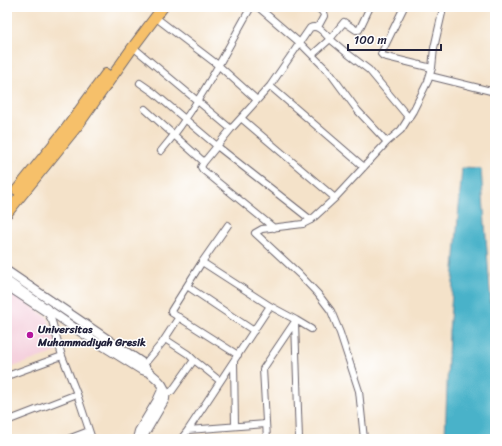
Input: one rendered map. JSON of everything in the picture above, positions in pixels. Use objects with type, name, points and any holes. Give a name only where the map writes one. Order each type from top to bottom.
[{"type":"highway","points":[[75,123],[156,12],[163,7]]},
{"type":"highway","points":[[7,213],[133,47],[156,12]]},
{"type":"highway","points":[[8,202],[48,158]]},
{"type":"street","points":[[161,151],[175,136],[198,100],[251,7]]},
{"type":"street","points":[[258,7],[300,43],[330,73],[358,111],[387,142]]},
{"type":"street","points":[[317,7],[324,14],[318,28]]},
{"type":"street","points":[[312,55],[330,39],[344,22],[356,30],[359,30],[370,7]]},
{"type":"street","points":[[404,7],[382,54],[383,56],[432,68]]},
{"type":"street","points":[[364,439],[359,391],[340,333],[330,311],[318,294],[299,274],[255,233],[262,230],[303,224],[311,220],[335,198],[387,142],[401,130],[422,95],[430,76],[442,7]]},
{"type":"street","points":[[156,12],[257,100]]},
{"type":"street","points":[[274,228],[201,167],[231,129],[270,86],[310,28],[318,28],[369,70],[409,118]]},
{"type":"street","points":[[133,47],[231,129]]},
{"type":"street","points":[[430,76],[495,92]]},
{"type":"street","points":[[140,83],[311,220]]},
{"type":"street","points":[[270,86],[364,166]]},
{"type":"street","points":[[145,108],[204,162]]},
{"type":"street","points":[[241,118],[335,198]]},
{"type":"street","points":[[228,225],[171,310],[179,317],[238,355]]},
{"type":"street","points":[[202,262],[270,306],[311,329]]},
{"type":"street","points":[[7,271],[79,325]]},
{"type":"street","points":[[7,281],[79,325],[142,367],[161,382],[163,392],[161,405],[143,439]]},
{"type":"street","points":[[7,286],[48,314],[52,321],[62,356],[92,439]]},
{"type":"street","points":[[187,286],[254,331]]},
{"type":"street","points":[[181,439],[270,306]]},
{"type":"street","points":[[142,367],[165,339],[179,317]]},
{"type":"street","points":[[267,439],[263,369],[296,321]]},
{"type":"street","points":[[296,321],[299,439]]},
{"type":"street","points":[[165,339],[188,354],[220,381]]},
{"type":"street","points":[[7,376],[62,356]]},
{"type":"street","points":[[163,392],[172,392],[194,360]]},
{"type":"street","points":[[234,361],[235,426]]},
{"type":"street","points":[[137,439],[139,431],[163,392]]},
{"type":"street","points":[[7,421],[77,394]]},
{"type":"street","points":[[188,430],[266,424]]},
{"type":"street","points":[[68,439],[89,431]]},
{"type":"shaded area","name":"Universitas Muhammadiyah Gresik","points":[[7,290],[21,298],[48,318],[59,351],[7,369]]},
{"type":"water","points":[[462,168],[481,169],[495,360],[495,439],[445,439],[449,332]]},
{"type":"place","name":"Universitas Muhammadiyah Gresik","points":[[30,335]]}]
